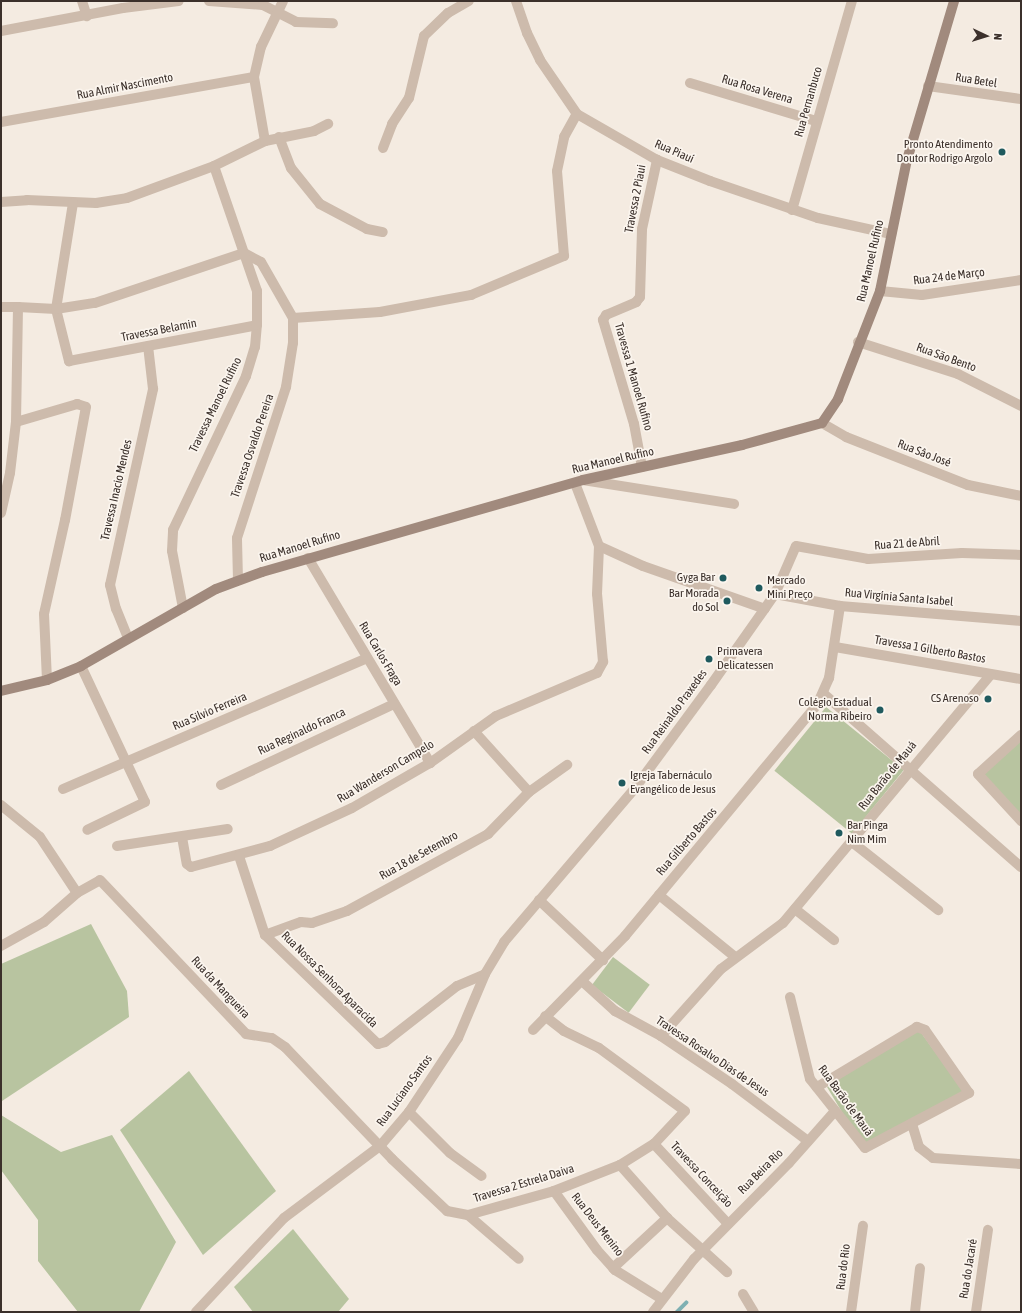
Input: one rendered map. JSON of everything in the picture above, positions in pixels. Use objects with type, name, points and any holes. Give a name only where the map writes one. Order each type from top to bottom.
[{"type":"main road","name":"Rua Manoel Rufino","points":[[1,691],[47,680],[82,666],[128,638],[216,589],[238,580],[308,558],[579,482],[805,430],[822,423],[838,399],[858,342],[880,291],[907,160],[954,1]]},
{"type":"street","points":[[82,1],[87,16]]},
{"type":"street","points":[[1,31],[123,8],[179,1]]},
{"type":"street","points":[[209,1],[264,5],[278,14],[296,22],[333,23]]},
{"type":"street","points":[[265,141],[254,77],[261,47],[284,1]]},
{"type":"street","points":[[383,148],[392,124],[409,98],[421,42],[448,13],[469,1]]},
{"type":"street","name":"Rua Piauí","points":[[516,1],[527,33],[540,60],[577,114],[656,160],[792,210],[843,225],[891,234]]},
{"type":"street","name":"Rua Pernanbuco","points":[[792,210],[816,122],[852,1]]},
{"type":"street","name":"Rua Almir Nascimento","points":[[1,122],[254,77]]},
{"type":"street","name":"Rua Rosa Verena","points":[[690,83],[816,122]]},
{"type":"street","name":"Rua Betel","points":[[928,86],[1021,99]]},
{"type":"street","points":[[1,307],[56,309],[95,304],[244,253],[261,262],[293,318],[380,312],[471,295],[564,256],[557,171],[564,137],[577,114]]},
{"type":"street","points":[[1,195],[1,202],[27,200],[73,203],[127,198],[214,166],[265,141],[314,131],[328,124]]},
{"type":"street","points":[[279,137],[291,168],[320,204],[367,229],[383,232]]},
{"type":"street","name":"Travessa 2 Piaui","points":[[604,317],[636,302],[640,297],[642,229],[656,160]]},
{"type":"street","name":"Travessa Manoel Rufino","points":[[182,608],[172,551],[173,530],[246,376],[255,347],[257,325],[257,292],[214,166]]},
{"type":"street","points":[[56,309],[73,203]]},
{"type":"street","name":"Rua 24 de Março","points":[[880,291],[910,295],[936,294],[1021,280]]},
{"type":"street","points":[[1,513],[10,473],[16,422],[18,307]]},
{"type":"street","name":"Travessa Belamin","points":[[56,309],[67,359],[72,362],[257,325]]},
{"type":"street","name":"Travessa 1 Manoel Rufino","points":[[604,317],[634,424],[642,467]]},
{"type":"street","name":"Travessa Osvaldo Pereira","points":[[238,580],[237,538],[286,387],[293,343],[293,318]]},
{"type":"street","name":"Rua São Bento","points":[[858,342],[958,374],[1021,406]]},
{"type":"street","name":"Travessa Inacio Mendes","points":[[128,638],[116,609],[111,580],[153,389],[148,346]]},
{"type":"street","points":[[16,422],[77,404],[86,407],[65,520],[44,614],[47,680]]},
{"type":"street","name":"Rua Sâo José","points":[[822,423],[846,437],[968,485],[1021,496]]},
{"type":"street","points":[[734,504],[579,482],[599,546],[643,566],[765,609]]},
{"type":"street","name":"Rua Wanderson Campelo","points":[[182,837],[189,866],[239,856],[312,829],[430,763],[496,716],[590,676],[601,668],[603,655],[596,594],[599,546]]},
{"type":"street","name":"Rua 21 de Abril","points":[[796,546],[868,559],[962,554],[1021,555]]},
{"type":"street","name":"Rua Reinaldo Praxedes","points":[[539,900],[634,788],[765,609],[775,594],[796,546]]},
{"type":"street","name":"Rua Carlos Fraga","points":[[308,558],[430,763]]},
{"type":"street","name":"Rua Virgínia Santa Isabel","points":[[775,594],[840,606],[1021,621]]},
{"type":"street","name":"Rua Gilberto Bastos","points":[[532,1030],[603,960],[752,787],[824,694],[835,647],[840,606]]},
{"type":"street","name":"Travessa 1 Gilberto Bastos","points":[[835,647],[1021,679]]},
{"type":"street","name":"Rua Silvio Ferreira","points":[[63,788],[367,658]]},
{"type":"street","points":[[82,666],[145,802],[87,830]]},
{"type":"street","name":"Rua Barão de Mauá","points":[[661,1036],[735,956],[769,936],[795,909],[852,842],[910,767],[991,674]]},
{"type":"street","points":[[824,694],[910,767],[1021,867]]},
{"type":"street","name":"Rua Reginaldo Franca","points":[[221,785],[394,704]]},
{"type":"street","points":[[474,731],[529,792]]},
{"type":"street","points":[[1021,735],[978,774],[1021,822]]},
{"type":"street","name":"Rua 18 de Setembro","points":[[265,935],[301,922],[312,923],[346,911],[488,834],[529,792],[567,765]]},
{"type":"street","points":[[1,805],[40,837],[77,893],[44,922],[1,946]]},
{"type":"street","points":[[117,846],[228,829]]},
{"type":"street","points":[[852,842],[938,910]]},
{"type":"street","name":"Rua Nossa Senhora Aparacida","points":[[239,856],[265,935],[378,1044],[385,1042],[458,986],[485,974]]},
{"type":"street","name":"Rua da Mangueira","points":[[77,893],[96,880],[102,881],[241,1030],[254,1037],[272,1038],[285,1047],[380,1146],[447,1211],[468,1215]]},
{"type":"street","points":[[659,895],[735,956]]},
{"type":"street","points":[[539,900],[603,960]]},
{"type":"street","name":"Rua Luciano Santos","points":[[196,1312],[284,1218],[380,1146],[409,1112],[458,1038],[485,974],[511,932],[539,900]]},
{"type":"street","points":[[795,909],[834,940]]},
{"type":"street","name":"Travessa Rosalvo Dias de Jesus","points":[[582,981],[615,1011],[661,1036],[732,1084],[808,1141]]},
{"type":"street","name":"Rua Barão de Mauá","points":[[790,997],[807,1070],[835,1112],[865,1148],[912,1124]]},
{"type":"street","name":"Travessa 2 Estrela Daiva","points":[[468,1215],[554,1191],[620,1165],[654,1144],[685,1111],[599,1048],[564,1031],[546,1016]]},
{"type":"street","points":[[817,1087],[917,1028],[925,1030],[969,1093],[912,1124],[920,1147],[934,1158],[1021,1164]]},
{"type":"street","points":[[409,1112],[450,1152],[482,1176]]},
{"type":"street","name":"Rua Beira Rio","points":[[653,1312],[662,1298],[703,1250],[835,1112]]},
{"type":"street","name":"Travessa Conceição","points":[[654,1144],[728,1224]]},
{"type":"street","points":[[620,1165],[667,1218],[727,1272]]},
{"type":"street","name":"Rua Deus Menino","points":[[554,1191],[613,1268],[662,1298]]},
{"type":"street","points":[[468,1215],[519,1258]]},
{"type":"street","points":[[613,1268],[667,1218]]},
{"type":"street","name":"Rua do Rio","points":[[852,1312],[862,1226]]},
{"type":"street","name":"Rua do Jacaré","points":[[976,1312],[988,1230]]},
{"type":"street","points":[[915,1312],[920,1268]]},
{"type":"street","points":[[743,1294],[754,1312]]},
{"type":"green space","points":[[826,707],[904,770],[852,834],[774,771]]},
{"type":"green space","points":[[1021,734],[1021,821],[978,774]]},
{"type":"green space","points":[[91,924],[127,991],[129,1017],[2,1101],[1,964]]},
{"type":"green space","points":[[613,957],[650,985],[629,1013],[592,985]]},
{"type":"green space","points":[[917,1027],[964,1092],[864,1149],[827,1087]]},
{"type":"green space","points":[[189,1071],[276,1191],[203,1255],[120,1130]]},
{"type":"green space","points":[[1,1115],[61,1152],[112,1135],[176,1242],[139,1312],[78,1312],[38,1261],[38,1220],[1,1170]]},
{"type":"green space","points":[[293,1229],[349,1299],[338,1312],[253,1312],[234,1287]]},
{"type":"waterway","points":[[677,1312],[686,1303]]},
{"type":"place","name":"Pronto Atendimento Doutor Rodrigo Argolo","points":[[1002,152]]},
{"type":"place","name":"Gyga Bar","points":[[723,578]]},
{"type":"place","name":"Mercado Mini Preço","points":[[759,588]]},
{"type":"place","name":"Bar Morada do Sol","points":[[727,601]]},
{"type":"place","name":"Primavera Delicatessen","points":[[709,659]]},
{"type":"place","name":"CS Arenoso","points":[[988,699]]},
{"type":"place","name":"Colégio Estadual Norma Ribeiro","points":[[880,710]]},
{"type":"place","name":"Igreja Tabernáculo Evangélico de Jesus","points":[[622,783]]},
{"type":"place","name":"Bar Pinga Nim Mim","points":[[839,833]]}]
